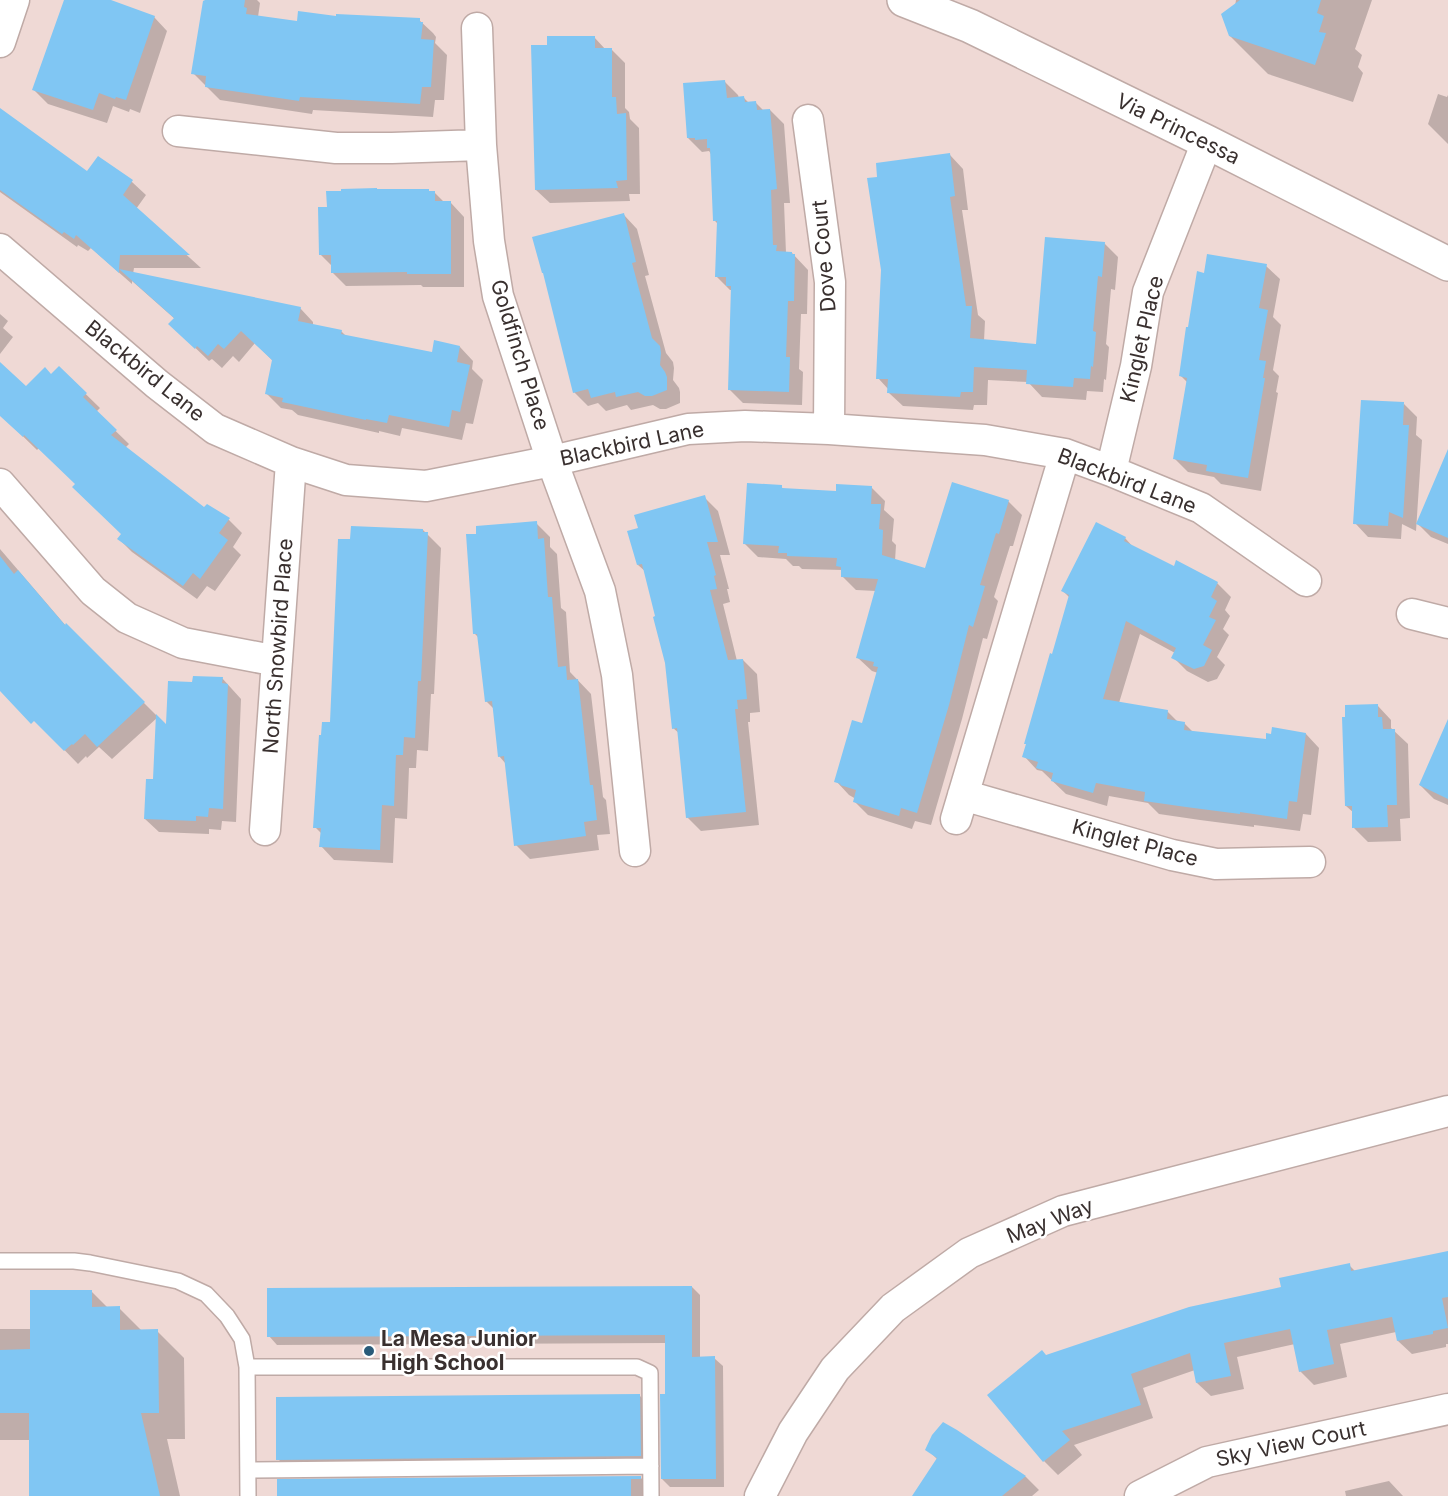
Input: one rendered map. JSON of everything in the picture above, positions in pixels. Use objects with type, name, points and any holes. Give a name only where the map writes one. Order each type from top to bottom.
[{"type":"street","points":[[0,42],[14,0]]},
{"type":"street","name":"Via Princessa","points":[[904,0],[970,26],[1448,264]]},
{"type":"street","name":"Goldfinch Place","points":[[477,28],[481,145],[489,241],[498,296],[552,461],[600,591],[617,675],[635,851]]},
{"type":"street","name":"Dove Court","points":[[808,120],[830,282],[829,429]]},
{"type":"street","points":[[178,131],[336,148],[481,145]]},
{"type":"street","name":"Kinglet Place","points":[[1112,471],[1136,366],[1148,292],[1206,142]]},
{"type":"street","name":"Blackbird Lane","points":[[0,249],[157,384],[215,429],[291,462],[346,480],[426,486],[552,461],[688,429],[745,426],[829,429],[985,440],[1065,454],[1202,508],[1306,581]]},
{"type":"street","name":"Kinglet Place","points":[[1065,454],[960,807],[1216,864],[1310,862]]},
{"type":"street","name":"North Snowbird Place","points":[[265,830],[291,462]]},
{"type":"street","points":[[0,484],[93,591],[127,618],[183,643],[277,661]]},
{"type":"street","points":[[1412,614],[1448,623]]},
{"type":"street","name":"May Way","points":[[760,1496],[793,1432],[835,1369],[893,1308],[969,1253],[1063,1211],[1448,1111]]},
{"type":"street","name":"Sky View Court","points":[[1140,1496],[1208,1462],[1448,1409]]},
{"type":"lane","points":[[0,1261],[90,1263],[178,1281],[206,1294],[227,1316],[242,1339],[247,1367],[248,1496]]},
{"type":"lane","points":[[247,1367],[637,1367],[650,1373],[651,1496]]},
{"type":"lane","points":[[248,1470],[651,1466]]},
{"type":"building","points":[[64,0],[111,0],[155,16],[126,100],[99,93],[93,110],[32,90]]},
{"type":"building","points":[[205,0],[245,0],[246,14],[297,21],[298,11],[336,16],[336,14],[420,18],[420,22],[423,22],[421,39],[434,40],[431,87],[422,87],[420,104],[300,97],[299,101],[205,87],[206,76],[191,74]]},
{"type":"building","points":[[1240,0],[1321,0],[1317,13],[1324,16],[1319,32],[1326,33],[1315,65],[1229,36],[1221,14]]},
{"type":"building","points":[[547,36],[595,36],[595,48],[612,48],[612,97],[616,97],[617,114],[626,113],[627,180],[616,181],[618,188],[535,190],[531,45],[547,45]]},
{"type":"building","points":[[725,80],[727,98],[744,96],[745,102],[756,101],[757,110],[770,109],[777,189],[771,190],[773,245],[777,245],[776,251],[795,254],[794,301],[788,301],[786,357],[790,357],[789,392],[728,390],[731,286],[726,286],[726,277],[715,277],[717,221],[713,221],[710,148],[707,148],[707,139],[687,138],[683,83]]},
{"type":"building","points":[[0,108],[87,171],[98,156],[133,180],[123,195],[190,255],[120,255],[119,273],[76,235],[74,239],[64,232],[62,234],[0,190]]},
{"type":"building","points":[[950,153],[955,196],[950,197],[966,306],[972,306],[970,338],[1036,344],[1045,237],[1105,242],[1102,277],[1098,276],[1093,331],[1096,332],[1090,379],[1074,378],[1073,387],[1026,384],[1027,370],[974,367],[973,392],[961,392],[960,397],[887,393],[888,379],[876,379],[881,270],[867,178],[877,177],[876,163]]},
{"type":"building","points":[[377,188],[429,189],[429,191],[435,191],[435,201],[451,201],[451,274],[331,273],[331,255],[319,255],[318,207],[327,207],[326,191]]},
{"type":"building","points":[[624,213],[636,262],[632,263],[652,338],[660,346],[660,365],[667,377],[667,390],[652,396],[645,396],[638,392],[616,397],[615,392],[591,398],[588,389],[573,393],[532,237]]},
{"type":"building","points":[[1207,254],[1267,264],[1259,308],[1268,310],[1259,360],[1266,361],[1263,378],[1265,378],[1248,478],[1206,471],[1207,465],[1173,459],[1187,378],[1179,376],[1186,327],[1188,327],[1197,271],[1204,273]]},
{"type":"building","points":[[119,269],[301,307],[298,321],[342,330],[341,334],[432,352],[434,340],[460,346],[457,362],[470,365],[460,412],[452,410],[449,427],[389,415],[387,423],[366,420],[282,402],[283,398],[265,394],[272,360],[241,331],[224,349],[218,344],[208,356],[197,346],[195,349],[168,324],[174,318]]},
{"type":"building","points":[[0,362],[26,386],[45,367],[51,374],[59,366],[87,393],[83,397],[117,430],[111,435],[204,507],[207,504],[230,518],[219,533],[228,540],[200,579],[193,573],[183,586],[117,539],[121,534],[72,487],[75,484],[24,435],[23,437],[0,416]]},
{"type":"building","points":[[1361,400],[1404,402],[1403,425],[1409,425],[1403,518],[1389,512],[1388,526],[1353,524]]},
{"type":"building","points":[[1448,449],[1448,538],[1416,524]]},
{"type":"building","points":[[952,482],[1009,500],[980,585],[985,586],[973,627],[969,625],[949,705],[917,813],[901,808],[899,816],[853,802],[856,790],[834,782],[852,720],[862,723],[878,667],[873,666],[874,662],[856,658],[878,579],[841,577],[841,567],[836,566],[837,558],[787,556],[787,553],[778,553],[779,546],[743,544],[747,483],[782,485],[782,488],[836,491],[836,484],[872,486],[871,504],[881,504],[879,529],[883,530],[882,555],[925,568]]},
{"type":"building","points":[[705,495],[718,542],[707,542],[716,575],[714,576],[717,589],[710,590],[728,660],[743,659],[747,699],[737,700],[738,709],[735,709],[746,812],[686,818],[677,728],[672,729],[665,663],[642,564],[637,565],[627,531],[638,528],[634,515]]},
{"type":"building","points":[[537,521],[538,539],[544,538],[548,597],[552,597],[558,667],[566,666],[567,680],[578,679],[590,785],[593,785],[597,820],[584,822],[586,836],[514,846],[504,756],[498,757],[492,701],[485,702],[477,634],[473,634],[466,534],[476,534],[476,526]]},
{"type":"building","points":[[1096,522],[1126,537],[1124,541],[1174,566],[1176,560],[1218,582],[1211,597],[1217,601],[1209,617],[1216,620],[1203,645],[1212,650],[1204,666],[1194,669],[1171,658],[1176,648],[1126,621],[1103,699],[1168,710],[1167,719],[1185,722],[1184,730],[1266,739],[1266,733],[1271,734],[1272,727],[1306,733],[1297,802],[1289,801],[1287,819],[1144,801],[1145,792],[1096,783],[1093,793],[1051,781],[1053,773],[1036,768],[1038,762],[1022,757],[1050,653],[1052,654],[1069,595],[1061,591]]},
{"type":"building","points":[[351,526],[423,529],[423,532],[428,532],[421,681],[418,681],[415,738],[404,737],[403,755],[396,755],[394,806],[382,805],[380,850],[319,847],[321,828],[313,828],[319,735],[321,735],[322,722],[330,722],[338,539],[350,539]]},
{"type":"building","points":[[0,556],[14,574],[18,570],[65,625],[66,623],[145,702],[97,747],[85,734],[64,751],[34,721],[31,724],[0,691]]},
{"type":"building","points":[[193,676],[223,677],[222,683],[228,684],[223,809],[209,808],[208,817],[196,816],[196,821],[144,819],[146,779],[153,779],[156,714],[166,724],[168,681],[192,682]]},
{"type":"building","points":[[1378,704],[1378,717],[1382,717],[1383,729],[1395,729],[1397,805],[1387,805],[1388,827],[1352,828],[1352,806],[1345,806],[1342,717],[1345,717],[1345,705]]},
{"type":"building","points":[[1448,719],[1448,799],[1419,785]]},
{"type":"building","points":[[1448,1251],[1448,1297],[1442,1298],[1448,1328],[1433,1331],[1433,1334],[1397,1341],[1392,1317],[1327,1330],[1334,1364],[1299,1372],[1290,1329],[1224,1343],[1231,1376],[1196,1383],[1190,1353],[1131,1374],[1141,1405],[1062,1431],[1070,1440],[1043,1462],[987,1395],[1042,1350],[1046,1355],[1189,1307],[1281,1287],[1279,1278],[1350,1263],[1351,1271]]},
{"type":"building","points":[[692,1286],[692,1357],[715,1356],[716,1479],[661,1479],[660,1394],[665,1394],[665,1335],[267,1337],[267,1288]]},
{"type":"building","points":[[30,1290],[92,1290],[92,1307],[120,1306],[120,1330],[158,1329],[159,1413],[141,1413],[160,1496],[29,1496],[29,1413],[0,1413],[0,1350],[30,1349]]},
{"type":"building","points":[[640,1394],[641,1456],[276,1460],[276,1397]]},
{"type":"building","points":[[943,1422],[1026,1476],[1002,1496],[912,1496],[937,1458],[925,1450],[932,1435]]},
{"type":"building","points":[[641,1476],[641,1479],[631,1479],[631,1496],[277,1496],[277,1479]]},
{"type":"place","name":"La Mesa Junior High School","points":[[369,1351]]}]
